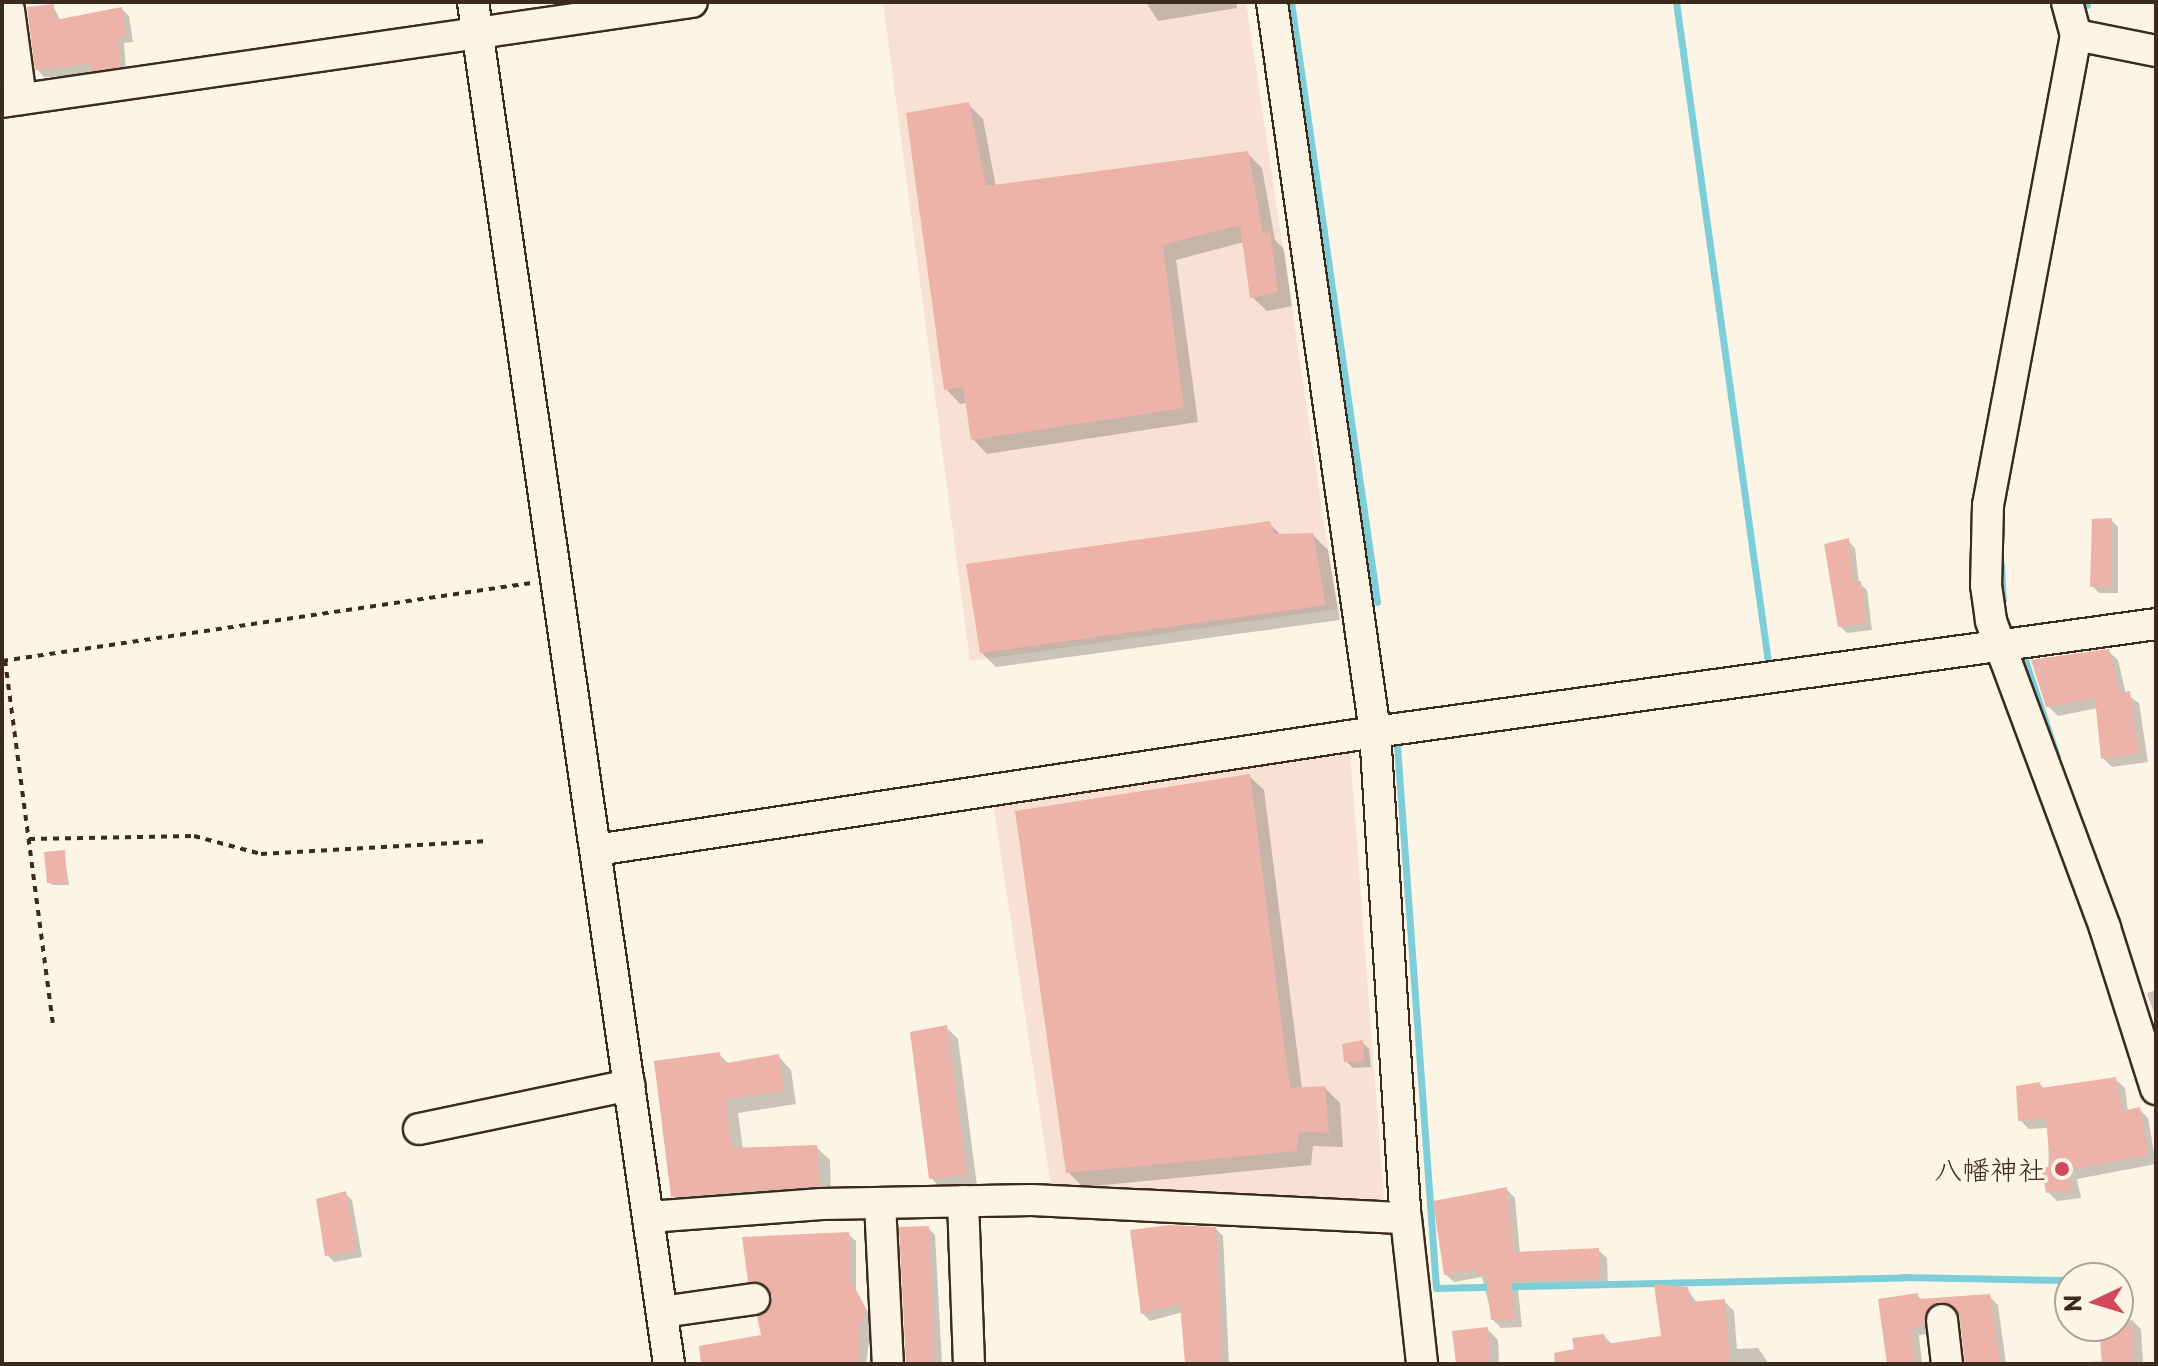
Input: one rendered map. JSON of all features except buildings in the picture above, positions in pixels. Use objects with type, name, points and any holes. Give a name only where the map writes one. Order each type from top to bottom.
[{"type":"street","points":[[473,2],[669,1364]]},
{"type":"street","points":[[9,10],[11,101],[692,2]]},
{"type":"street","points":[[1272,2],[1375,732],[1406,1218],[1422,1364]]},
{"type":"street","points":[[2067,2],[2076,35],[1988,505],[1986,585],[1991,621],[2105,928],[2156,1089]]},
{"type":"street","points":[[2076,35],[2156,51]]},
{"type":"street","points":[[596,850],[1375,732],[2156,624]]},
{"type":"street","points":[[419,1129],[629,1085]]},
{"type":"street","points":[[649,1217],[963,1201],[1243,1207],[1406,1218]]},
{"type":"street","points":[[963,1201],[969,1364]]},
{"type":"street","points":[[880,1203],[888,1364]]},
{"type":"street","points":[[662,1312],[754,1299]]},
{"type":"street","points":[[1942,1320],[1947,1364]]},
{"type":"path","points":[[53,1023],[4,660],[557,579]]},
{"type":"path","points":[[29,839],[194,836],[261,854],[484,841]]},
{"type":"shaded area","points":[[883,2],[1246,2],[1337,609],[970,661]]},
{"type":"shaded area","points":[[1350,752],[1384,1200],[1051,1186],[993,803]]},
{"type":"waterway","points":[[1291,2],[1377,602]]},
{"type":"waterway","points":[[1676,2],[1768,662]]},
{"type":"waterway","points":[[2001,565],[2003,600]]},
{"type":"waterway","points":[[2023,654],[2057,757]]},
{"type":"waterway","points":[[1397,745],[1436,1288],[1903,1277],[2054,1280]]},
{"type":"place","name":"八幡神社","points":[[2062,1169]]}]
